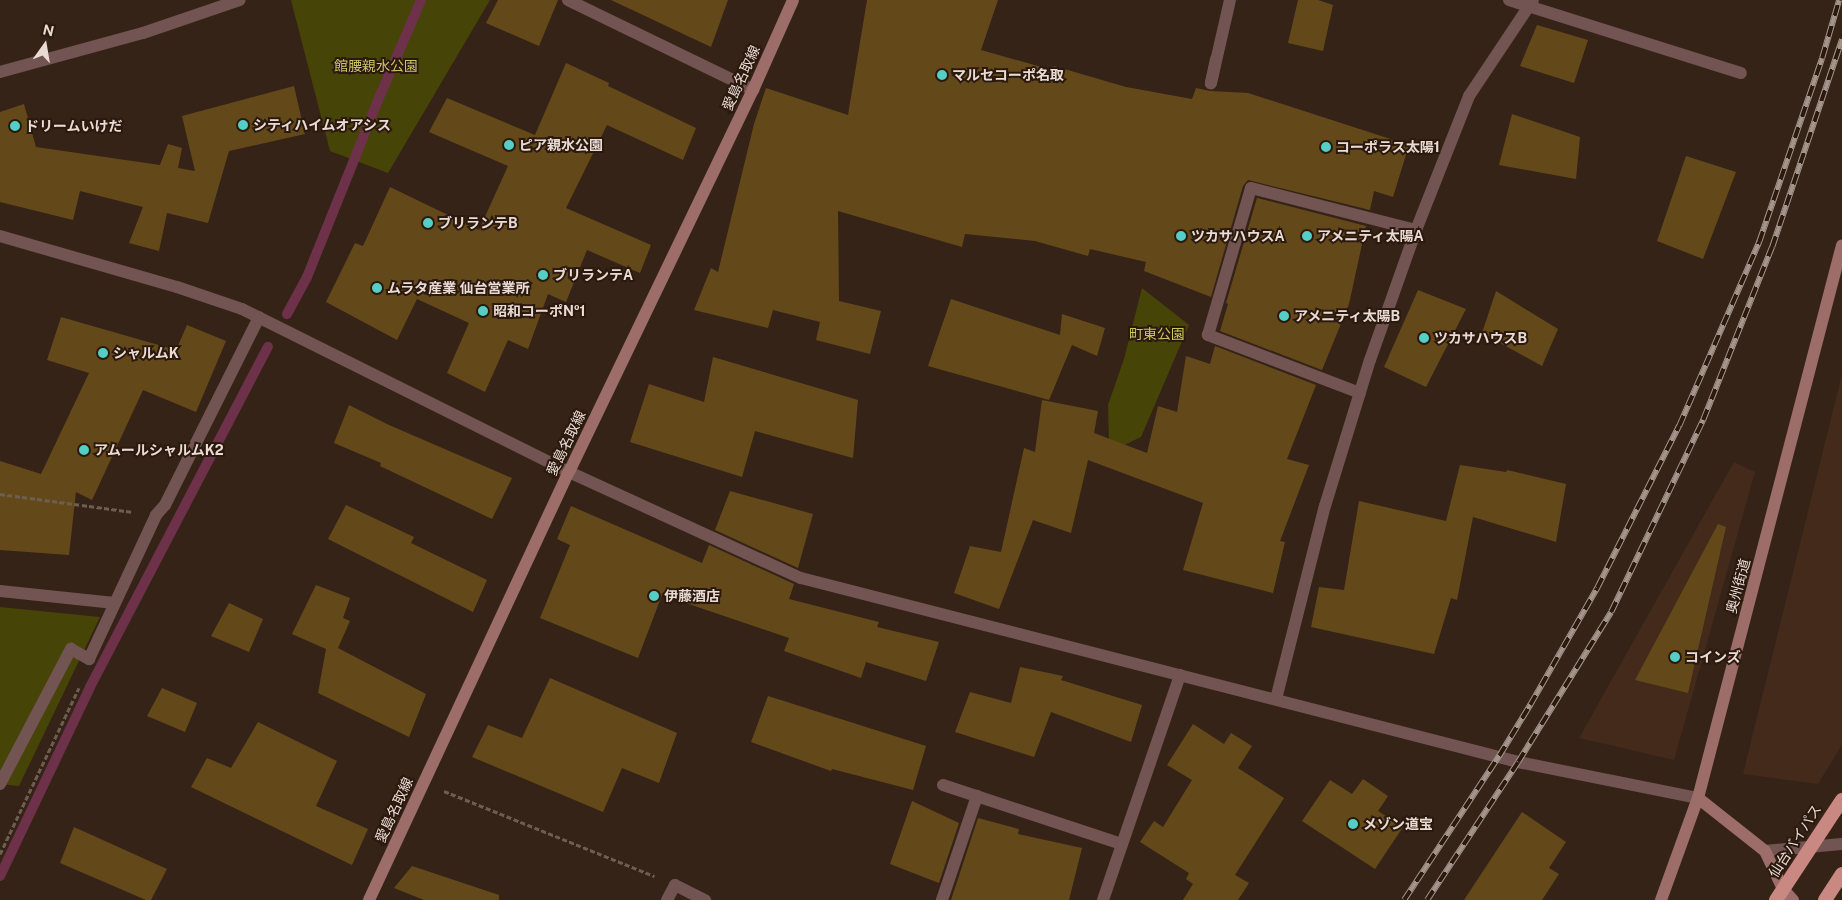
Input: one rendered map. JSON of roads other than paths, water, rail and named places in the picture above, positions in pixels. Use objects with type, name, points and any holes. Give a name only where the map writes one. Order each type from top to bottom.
[{"type":"highway","name":"仙台バイパス","points":[[1780,894],[1842,800]]},
{"type":"highway","points":[[1825,900],[1842,874]]},
{"type":"main road","name":"愛島名取線","points":[[369,900],[568,472],[753,90],[793,0]]},
{"type":"main road","name":"奥州街道","points":[[1661,900],[1698,798],[1842,245]]},
{"type":"main road","points":[[1698,798],[1764,851],[1780,894],[1793,900]]},
{"type":"street","points":[[0,72],[143,33],[240,0]]},
{"type":"street","points":[[568,0],[753,90]]},
{"type":"street","points":[[1216,59],[1210,83],[1230,0]]},
{"type":"street","points":[[1509,0],[1531,3],[1741,73]]},
{"type":"street","points":[[1276,699],[1325,506],[1360,393],[1416,230],[1469,96],[1531,3]]},
{"type":"street","points":[[1360,393],[1208,335],[1251,188],[1416,230]]},
{"type":"street","points":[[0,236],[177,287],[242,309],[568,472],[801,578],[1518,762],[1698,798]]},
{"type":"street","points":[[0,784],[70,649],[89,659],[156,515],[165,504],[259,318]]},
{"type":"street","points":[[0,591],[114,603]]},
{"type":"street","points":[[1103,900],[1180,675]]},
{"type":"street","points":[[943,785],[1121,844]]},
{"type":"street","points":[[942,900],[976,796]]},
{"type":"street","points":[[1764,851],[1842,844]]},
{"type":"street","points":[[667,900],[676,884],[706,900]]},
{"type":"waterway","points":[[287,314],[307,277],[376,105],[421,0]]},
{"type":"waterway","points":[[0,876],[90,687],[268,347]]},
{"type":"railway","points":[[1404,900],[1499,756],[1530,705],[1597,588],[1679,426],[1759,242],[1822,58],[1839,0]]},
{"type":"railway","points":[[1427,900],[1518,762],[1611,612],[1703,420],[1772,247],[1842,39]]},
{"type":"place","name":"マルセコーポ名取","points":[[942,75]]},
{"type":"place","name":"シティハイムオアシス","points":[[243,125]]},
{"type":"place","name":"ドリームいけだ","points":[[15,126]]},
{"type":"place","name":"ピア親水公園","points":[[509,145]]},
{"type":"place","name":"コーポラス太陽1","points":[[1326,147]]},
{"type":"place","name":"ブリランテB","points":[[428,223]]},
{"type":"place","name":"ツカサハウスA","points":[[1181,236]]},
{"type":"place","name":"アメニティ太陽A","points":[[1307,236]]},
{"type":"place","name":"ブリランテA","points":[[543,275]]},
{"type":"place","name":"ムラタ産業 仙台営業所","points":[[377,288]]},
{"type":"place","name":"昭和コーポ№1","points":[[483,311]]},
{"type":"place","name":"アメニティ太陽B","points":[[1284,316]]},
{"type":"place","name":"ツカサハウスB","points":[[1424,338]]},
{"type":"place","name":"シャルムK","points":[[103,353]]},
{"type":"place","name":"アムールシャルムK2","points":[[84,450]]},
{"type":"place","name":"伊藤酒店","points":[[654,596]]},
{"type":"place","name":"コインズ","points":[[1675,657]]},
{"type":"place","name":"メゾン道宝","points":[[1353,824]]},
{"type":"park label","name":"館腰親水公園","points":[[376,66]]},
{"type":"park label","name":"町東公園","points":[[1157,334]]}]
